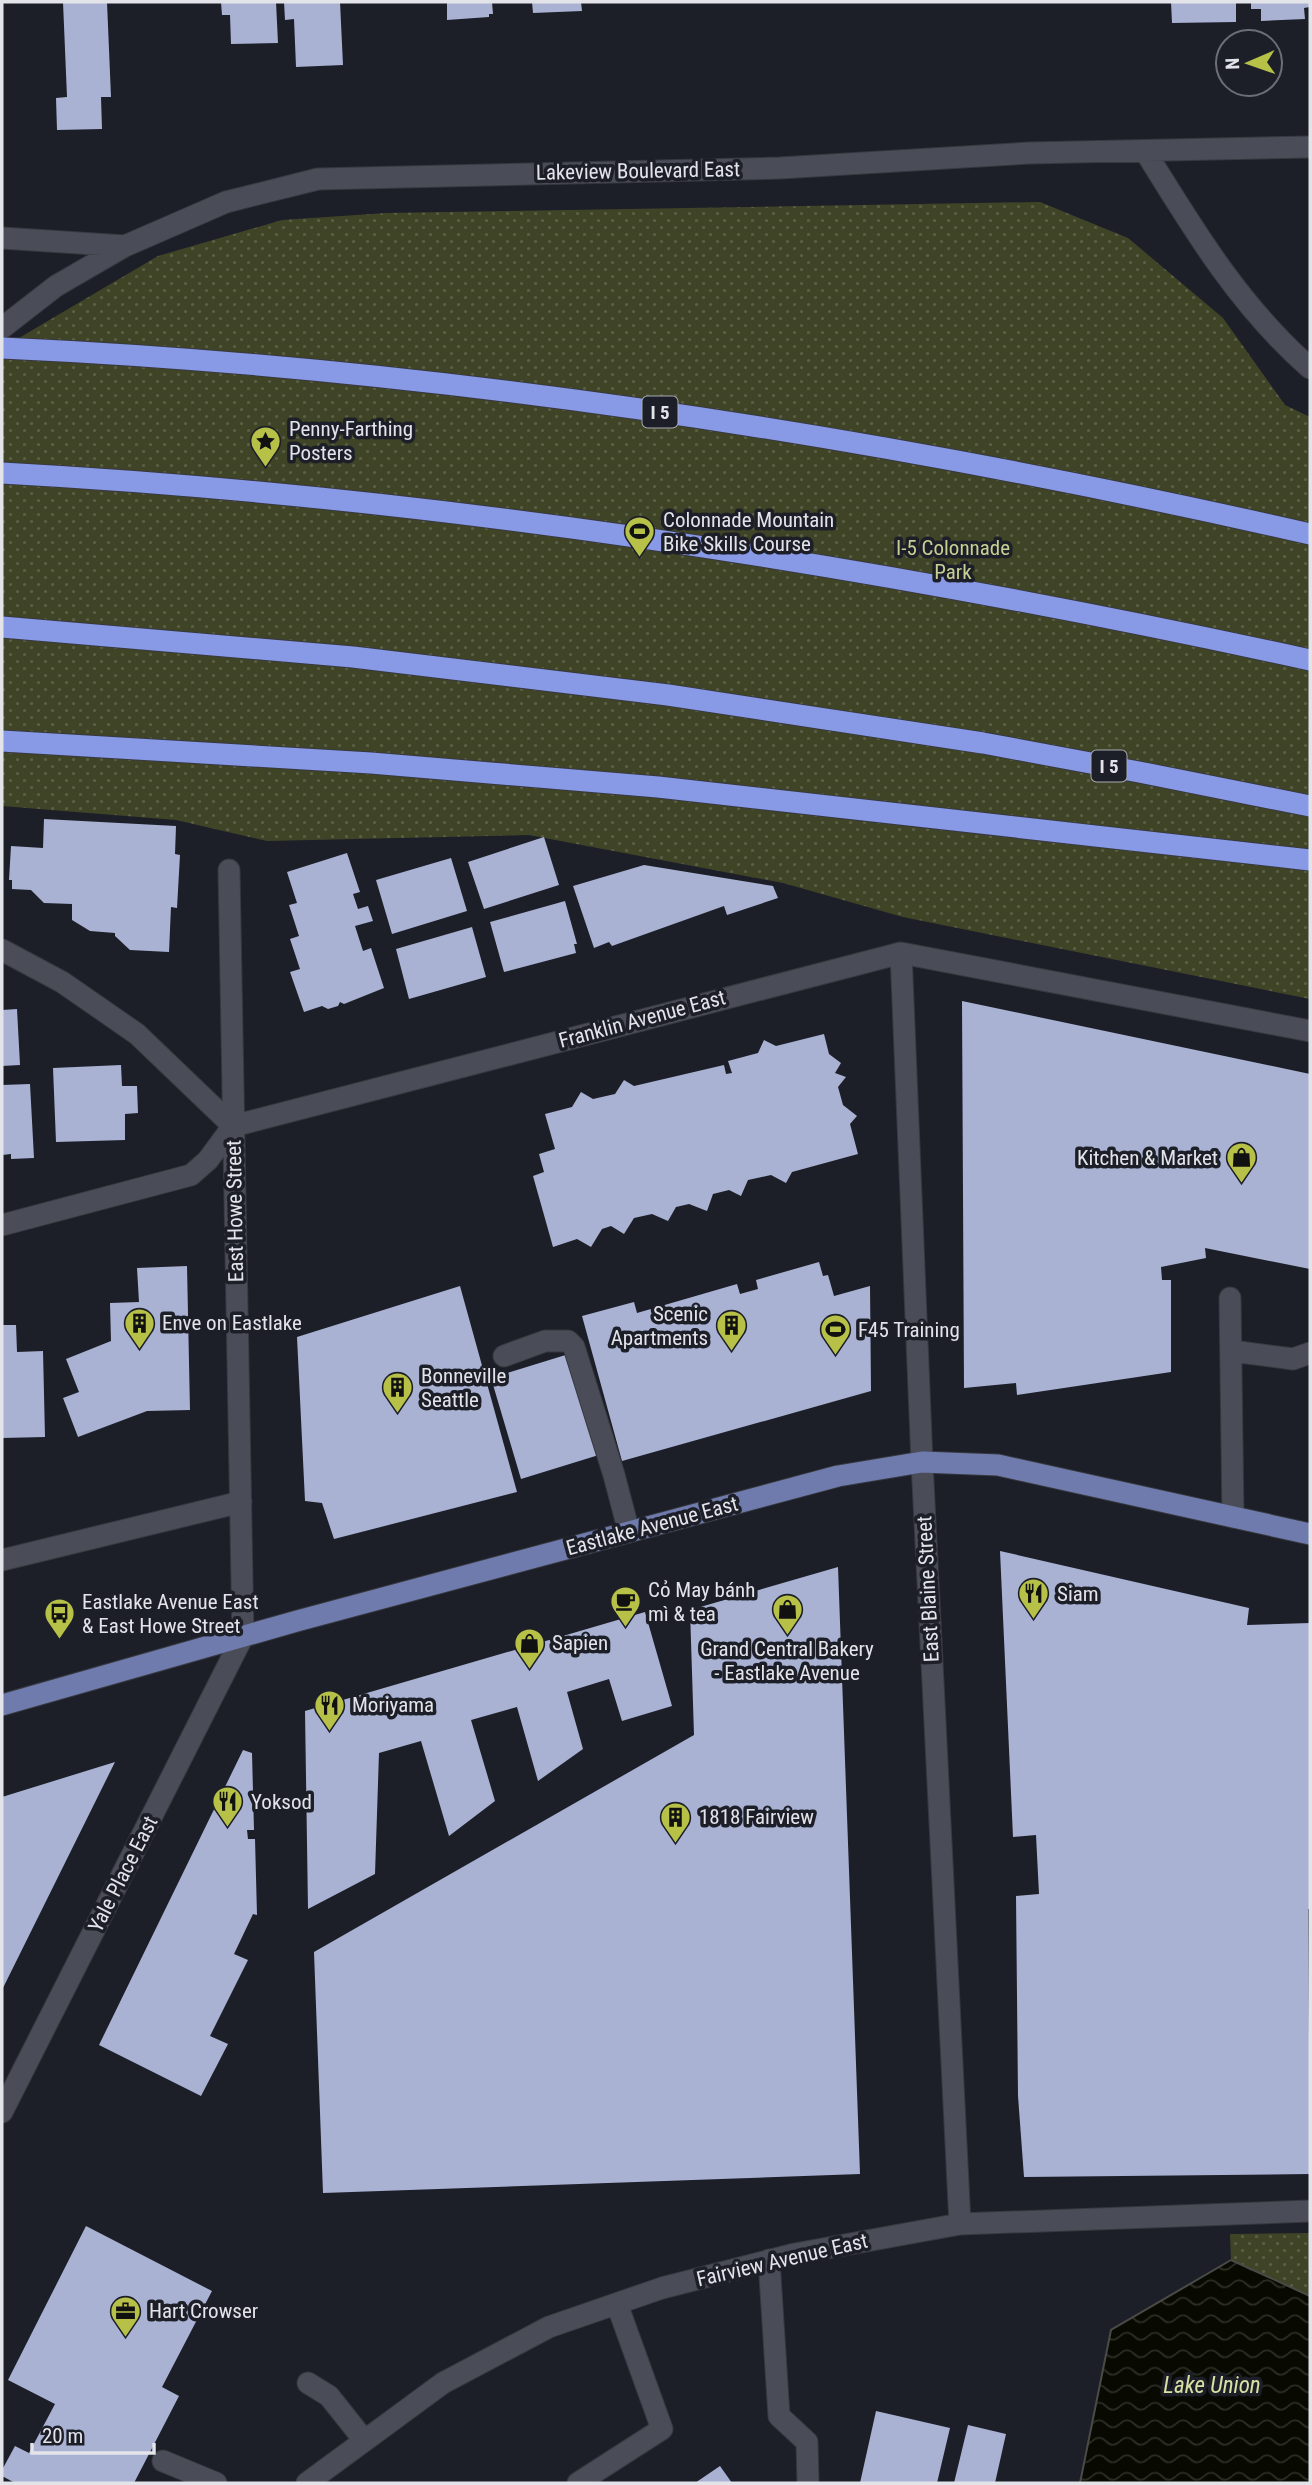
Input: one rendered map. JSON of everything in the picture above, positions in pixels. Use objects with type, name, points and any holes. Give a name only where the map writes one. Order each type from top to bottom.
[{"type":"highway","name":"I 5","points":[[2,348],[319,371],[610,405],[939,457],[1173,503],[1310,534]]},
{"type":"highway","points":[[2,473],[294,497],[613,534],[969,590],[1087,612],[1310,660]]},
{"type":"highway","name":"I 5","points":[[2,627],[194,641],[353,657],[668,695],[945,737],[1139,772],[1310,807]]},
{"type":"highway","points":[[2,741],[330,761],[658,788],[1310,859]]},
{"type":"main road","name":"Eastlake Avenue East","points":[[2,1706],[243,1636],[838,1476],[922,1462],[998,1465],[1310,1534]]},
{"type":"street","name":"Lakeview Boulevard East","points":[[2,328],[56,286],[125,246],[226,202],[318,179],[780,168],[1029,153],[1310,147]]},
{"type":"street","points":[[1145,150],[1204,246],[1242,298],[1310,368]]},
{"type":"street","points":[[2,238],[125,246]]},
{"type":"street","name":"East Howe Street","points":[[229,870],[243,1636]]},
{"type":"street","points":[[2,950],[61,982],[137,1034],[233,1126],[208,1160],[191,1175],[2,1225]]},
{"type":"street","name":"Franklin Avenue East","points":[[233,1126],[901,953],[1310,1031]]},
{"type":"street","name":"East Blaine Street","points":[[901,953],[922,1462],[960,2224]]},
{"type":"street","points":[[1230,1298],[1233,1517]]},
{"type":"street","points":[[503,1356],[545,1340],[568,1341],[574,1347],[629,1532]]},
{"type":"street","points":[[1231,1351],[1293,1359],[1310,1353]]},
{"type":"street","points":[[2,1560],[241,1502]]},
{"type":"street","name":"Yale Place East","points":[[2,2112],[243,1636]]},
{"type":"street","name":"Fairview Avenue East","points":[[307,2483],[455,2376],[549,2328],[662,2288],[769,2260],[960,2224],[1310,2211]]},
{"type":"street","points":[[769,2260],[779,2416],[807,2442],[808,2483]]},
{"type":"street","points":[[578,2483],[662,2429],[617,2304]]},
{"type":"street","points":[[308,2383],[329,2396],[364,2440]]},
{"type":"street","points":[[163,2461],[216,2483]]},
{"type":"green space","name":"I-5 Colonnade Park","points":[[1040,202],[1128,238],[1223,318],[1285,405],[1310,417],[1310,999],[903,917],[783,883],[529,835],[267,841],[176,820],[2,806],[2,348],[158,256],[282,220],[386,213]]},
{"type":"green space","points":[[1310,2233],[1310,2296],[1231,2260],[1230,2234]]},
{"type":"water","name":"Lake Union","points":[[1231,2260],[1310,2296],[1310,2483],[1080,2483],[1111,2330]]},
{"type":"building","points":[[63,2],[107,2],[111,97],[101,97],[102,129],[57,130],[56,98],[67,97]]},
{"type":"building","points":[[221,2],[276,2],[278,43],[231,44],[230,15],[222,15]]},
{"type":"building","points":[[284,2],[340,2],[343,65],[296,67],[294,19],[285,20]]},
{"type":"building","points":[[447,2],[492,2],[493,14],[489,14],[489,17],[447,20]]},
{"type":"building","points":[[532,2],[581,2],[582,11],[533,13]]},
{"type":"building","points":[[1171,2],[1236,2],[1236,22],[1172,23]]},
{"type":"building","points":[[1251,2],[1310,2],[1310,7],[1304,8],[1305,19],[1261,21],[1261,9],[1251,9]]},
{"type":"building","points":[[44,819],[176,826],[175,854],[180,855],[177,908],[171,907],[169,952],[130,950],[115,933],[90,931],[72,920],[72,904],[44,903],[31,890],[12,889],[12,880],[9,880],[11,846],[43,848]]},
{"type":"building","points":[[544,837],[559,885],[484,909],[468,862]]},
{"type":"building","points":[[347,853],[360,892],[353,894],[358,909],[368,906],[373,921],[355,926],[363,951],[371,948],[384,988],[344,1004],[340,1002],[338,1006],[328,1009],[322,1006],[304,1012],[290,972],[300,969],[290,939],[299,936],[289,905],[297,903],[287,872]]},
{"type":"building","points":[[451,858],[467,911],[392,934],[376,880]]},
{"type":"building","points":[[644,865],[773,886],[778,898],[727,915],[724,906],[612,946],[609,942],[594,948],[573,886]]},
{"type":"building","points":[[565,901],[577,944],[574,944],[576,953],[504,972],[490,922]]},
{"type":"building","points":[[472,927],[486,977],[409,999],[396,949]]},
{"type":"building","points":[[962,1001],[1310,1074],[1310,1269],[1205,1248],[1206,1258],[1161,1267],[1162,1280],[1171,1280],[1171,1372],[1017,1395],[1016,1383],[964,1388]]},
{"type":"building","points":[[17,1009],[20,1065],[2,1066],[2,1010]]},
{"type":"building","points":[[824,1034],[829,1054],[841,1063],[835,1073],[846,1077],[838,1087],[843,1105],[857,1116],[850,1124],[858,1154],[792,1172],[786,1183],[771,1175],[748,1180],[741,1196],[729,1190],[713,1194],[707,1211],[689,1204],[676,1207],[668,1221],[652,1214],[634,1218],[624,1234],[611,1226],[602,1229],[591,1247],[577,1239],[553,1247],[533,1176],[544,1172],[539,1154],[555,1149],[545,1114],[572,1107],[581,1092],[593,1099],[615,1094],[624,1080],[634,1086],[724,1065],[726,1074],[732,1073],[728,1061],[758,1053],[764,1040],[776,1046]]},
{"type":"building","points":[[121,1065],[122,1086],[137,1086],[138,1113],[125,1114],[125,1140],[56,1142],[53,1068]]},
{"type":"building","points":[[30,1084],[34,1158],[11,1159],[11,1154],[2,1155],[2,1085]]},
{"type":"building","name":"Scenic Apartments","points":[[819,1262],[823,1276],[828,1275],[834,1296],[870,1286],[871,1391],[622,1461],[582,1316],[634,1302],[637,1313],[737,1284],[740,1294],[758,1289],[756,1280]]},
{"type":"building","name":"Enve on Eastlake","points":[[187,1266],[190,1410],[147,1411],[78,1437],[63,1398],[79,1392],[66,1359],[111,1341],[110,1303],[139,1302],[137,1268]]},
{"type":"building","name":"Bonneville Seattle","points":[[460,1286],[517,1492],[334,1539],[322,1503],[305,1501],[297,1337]]},
{"type":"building","points":[[2,1325],[16,1325],[17,1352],[43,1351],[45,1437],[2,1438]]},
{"type":"building","points":[[572,1353],[602,1454],[521,1479],[491,1378]]},
{"type":"building","points":[[1000,1551],[1249,1608],[1247,1625],[1310,1623],[1310,2174],[1024,2177],[1018,2096],[1016,1896],[1039,1894],[1036,1835],[1013,1837]]},
{"type":"building","name":"1818 Fairview","points":[[838,1567],[860,2174],[323,2193],[314,1952],[694,1735],[690,1610]]},
{"type":"building","points":[[645,1612],[672,1706],[622,1721],[609,1679],[567,1692],[583,1749],[538,1781],[517,1707],[471,1720],[495,1801],[449,1836],[421,1741],[379,1753],[375,1874],[308,1909],[305,1711]]},
{"type":"building","points":[[243,1750],[252,1753],[254,1830],[247,1830],[248,1839],[255,1839],[257,1915],[253,1914],[234,1954],[248,1960],[210,2036],[228,2044],[201,2096],[99,2045]]},
{"type":"building","points":[[115,1762],[2,1990],[2,1797]]},
{"type":"building","points":[[86,2226],[212,2291],[162,2387],[179,2396],[134,2483],[15,2483],[2,2476],[2,2470],[15,2446],[29,2453],[55,2404],[8,2380]]},
{"type":"building","points":[[876,2411],[950,2428],[937,2483],[860,2483]]},
{"type":"building","points":[[968,2425],[1006,2434],[995,2483],[954,2483]]},
{"type":"building","points":[[720,2466],[732,2483],[695,2483]]},
{"type":"place","name":"Penny-Farthing Posters","points":[[266,468]]},
{"type":"place","name":"Colonnade Mountain Bike Skills Course","points":[[640,559]]},
{"type":"place","name":"Kitchen & Market","points":[[1241,1185]]},
{"type":"place","name":"Enve on Eastlake","points":[[139,1350]]},
{"type":"place","name":"Scenic Apartments","points":[[731,1353]]},
{"type":"place","name":"F45 Training","points":[[835,1357]]},
{"type":"place","name":"Bonneville Seattle","points":[[398,1415]]},
{"type":"place","name":"Siam","points":[[1034,1621]]},
{"type":"place","name":"Cỏ May bánh mì & tea","points":[[625,1629]]},
{"type":"place","name":"Grand Central Bakery - Eastlake Avenue","points":[[787,1636]]},
{"type":"place","name":"Eastlake Avenue East & East Howe Street","points":[[59,1641]]},
{"type":"place","name":"Sapien","points":[[529,1670]]},
{"type":"place","name":"Moriyama","points":[[329,1732]]},
{"type":"place","name":"Yoksod","points":[[228,1829]]},
{"type":"place","name":"1818 Fairview","points":[[676,1844]]},
{"type":"place","name":"Hart Crowser","points":[[126,2338]]}]
